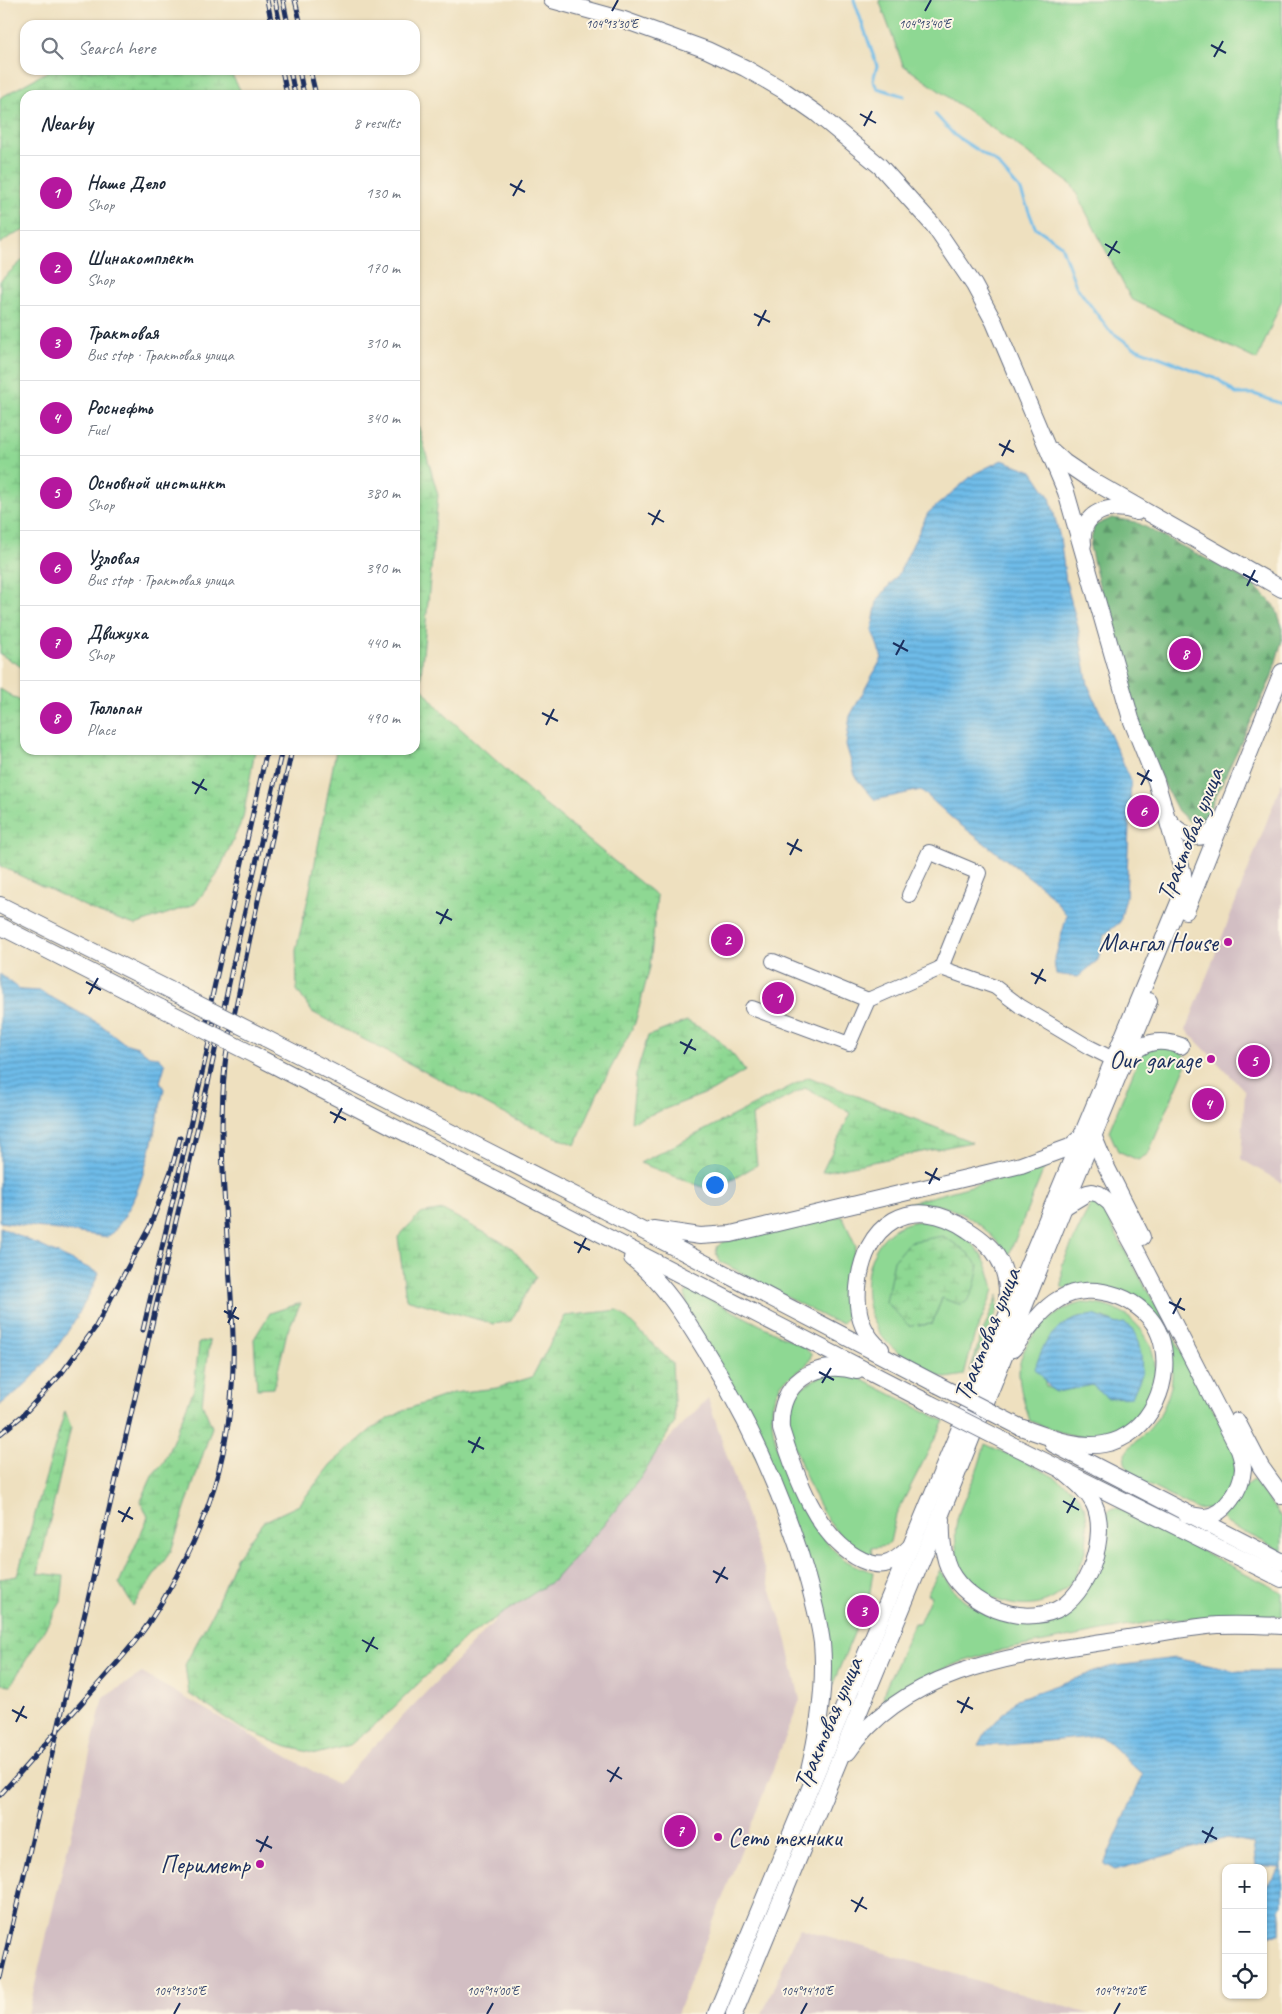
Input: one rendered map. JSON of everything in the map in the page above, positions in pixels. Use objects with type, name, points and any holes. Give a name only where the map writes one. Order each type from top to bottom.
[{"type":"main road","name":"Трактовая улица","points":[[552,0],[616,18],[707,50],[745,68],[816,113],[867,155],[908,196],[934,226],[974,285],[994,322],[1066,492],[1131,719],[1156,781],[1183,873],[1183,888],[1179,902],[1118,1061]]},
{"type":"main road","points":[[1045,441],[1070,467],[1282,589]]},
{"type":"main road","points":[[1083,548],[1083,534],[1089,520],[1098,513],[1113,508],[1131,510],[1176,528]]},
{"type":"main road","name":"Трактовая улица","points":[[716,2014],[1006,1317],[1087,1136],[1282,672]]},
{"type":"main road","points":[[1169,820],[1182,832],[1199,837],[1210,833],[1222,818]]},
{"type":"main road","points":[[0,905],[582,1199],[1186,1514],[1282,1562]]},
{"type":"main road","points":[[0,926],[1012,1445],[1282,1580]]},
{"type":"main road","points":[[1118,1061],[1154,1041],[1181,1046]]},
{"type":"main road","name":"Трактовая улица","points":[[734,2014],[943,1509],[1064,1206],[1087,1136]]},
{"type":"main road","points":[[582,1199],[642,1226],[661,1232],[723,1236],[1021,1165],[1070,1148],[1087,1136],[1118,1191],[1261,1467],[1282,1496]]},
{"type":"main road","points":[[1064,1206],[1092,1192],[1099,1194],[1110,1203],[1136,1248],[1239,1450],[1243,1471],[1238,1486],[1230,1500],[1218,1511],[1208,1516],[1201,1517],[1186,1514]]},
{"type":"main road","points":[[938,1385],[876,1344],[867,1335],[862,1324],[857,1299],[860,1266],[869,1245],[882,1228],[900,1216],[919,1214],[945,1217],[972,1232],[999,1259],[1006,1279],[1006,1317]]},
{"type":"main road","points":[[571,1220],[638,1262],[671,1297],[728,1386],[753,1433],[791,1524],[814,1602],[819,1624],[823,1659],[821,1695],[812,1758],[799,1816]]},
{"type":"main road","points":[[998,1372],[1024,1334],[1050,1305],[1063,1296],[1074,1292],[1096,1290],[1116,1295],[1147,1316],[1160,1335],[1165,1365],[1162,1386],[1154,1406],[1133,1431],[1111,1442],[1090,1445],[1064,1441],[1020,1427]]},
{"type":"main road","points":[[912,1546],[896,1559],[884,1564],[874,1564],[856,1556],[839,1544],[820,1519],[803,1490],[781,1429],[781,1411],[788,1393],[799,1380],[817,1370],[835,1368],[851,1369],[868,1375],[932,1404]]},
{"type":"main road","points":[[943,1509],[942,1539],[946,1560],[954,1576],[965,1590],[994,1608],[1022,1614],[1048,1613],[1069,1602],[1082,1584],[1092,1567],[1097,1542],[1098,1521],[1094,1503],[1083,1488],[1063,1471]]},
{"type":"main road","points":[[828,1783],[854,1743],[885,1711],[918,1691],[960,1672],[1006,1659],[1063,1648],[1203,1627],[1232,1625],[1282,1626]]},
{"type":"street","points":[[909,895],[929,852],[979,873],[941,968]]},
{"type":"street","points":[[773,961],[868,1000]]},
{"type":"street","points":[[752,1008],[849,1044],[868,1000],[941,968],[995,987],[1020,1006],[1087,1046],[1118,1061]]},
{"type":"shaded area","points":[[1282,782],[1282,1183],[1241,1159],[1245,1091],[1186,1030]]},
{"type":"shaded area","points":[[708,1398],[785,1633],[800,1700],[677,2014],[28,2014],[103,1698],[142,1673],[337,1785]]},
{"type":"shaded area","points":[[800,1928],[1089,2014],[762,2014]]},
{"type":"green space","points":[[879,0],[1282,0],[1282,300],[1257,360],[1131,299],[1072,185],[903,65]]},
{"type":"green space","points":[[41,75],[232,75],[240,90],[20,90],[20,232],[0,244],[0,217],[2,216],[0,213],[0,98]]},
{"type":"green space","points":[[20,263],[20,666],[0,654],[0,281]]},
{"type":"green space","points":[[420,432],[438,495],[420,686]]},
{"type":"green space","points":[[1112,518],[1136,522],[1252,583],[1275,606],[1282,626],[1282,640],[1271,679],[1203,823],[1190,822],[1178,811],[1131,719],[1090,547],[1094,526]]},
{"type":"green space","points":[[420,686],[439,709],[545,805],[657,896],[650,967],[635,1023],[599,1090],[575,1145],[516,1120],[312,1012],[297,990],[296,950],[309,894],[335,755],[420,755]]},
{"type":"green space","points":[[0,689],[20,701],[20,755],[254,755],[243,818],[217,875],[195,904],[135,925],[97,912],[0,866]]},
{"type":"green space","points":[[687,1021],[715,1036],[745,1071],[712,1091],[631,1122],[636,1075],[648,1036]]},
{"type":"green space","points":[[1163,1045],[1184,1054],[1187,1063],[1148,1154],[1138,1160],[1118,1151],[1109,1131],[1142,1051]]},
{"type":"green space","points":[[809,1077],[972,1142],[822,1172],[851,1113],[805,1088],[752,1116],[757,1165],[713,1191],[640,1163]]},
{"type":"green space","points":[[1045,1166],[1008,1257],[988,1232],[964,1215],[936,1205],[921,1203],[905,1204]]},
{"type":"green space","points":[[1093,1202],[1102,1209],[1235,1448],[1237,1457],[1232,1486],[1214,1508],[1198,1510],[1140,1481],[1130,1472],[1126,1464],[1125,1457],[1127,1451],[1151,1427],[1164,1407],[1171,1385],[1172,1367],[1168,1349],[1155,1315],[1062,1288],[1062,1265]]},
{"type":"green space","points":[[443,1210],[511,1247],[536,1276],[511,1321],[494,1324],[406,1299],[398,1237],[420,1214]]},
{"type":"green space","points":[[842,1216],[856,1246],[848,1275],[846,1294],[847,1318],[842,1323],[830,1320],[721,1262],[716,1253],[717,1247],[723,1242]]},
{"type":"green space","points":[[920,1221],[935,1223],[960,1233],[979,1251],[991,1276],[994,1290],[974,1337],[964,1375],[945,1378],[934,1374],[907,1358],[885,1340],[872,1319],[868,1302],[867,1283],[869,1265],[876,1249],[887,1235],[901,1225]],"holes":[[[979,1265],[960,1304],[942,1298],[932,1324],[909,1326]]]},
{"type":"green space","points":[[943,1236],[963,1249],[979,1265],[974,1288],[969,1299],[961,1304],[942,1298],[932,1324],[909,1326],[886,1302],[894,1260],[909,1242]]},
{"type":"green space","points":[[689,1290],[805,1348],[811,1354],[805,1366],[783,1382],[774,1399],[772,1416],[774,1437],[790,1482],[815,1526],[840,1556],[855,1566],[873,1572],[869,1598],[863,1595],[850,1622],[857,1626],[827,1698],[814,1583],[687,1307],[685,1293]]},
{"type":"green space","points":[[998,1295],[997,1311],[970,1371],[980,1339]]},
{"type":"green space","points":[[301,1303],[287,1332],[274,1388],[257,1389],[254,1339],[270,1313]]},
{"type":"green space","points":[[1082,1303],[1114,1309],[1137,1325],[1150,1346],[1155,1370],[1152,1394],[1140,1416],[1120,1431],[1084,1437],[1060,1432],[1030,1421],[1020,1384],[1021,1360],[1031,1338],[1040,1328],[1049,1319],[1071,1306]],"holes":[[[1083,1316],[1104,1318],[1117,1324],[1093,1385],[1056,1392],[1046,1386],[1043,1375],[1062,1325]]]},
{"type":"green space","points":[[618,1310],[672,1363],[675,1422],[641,1477],[602,1527],[554,1580],[465,1638],[382,1719],[350,1745],[316,1754],[284,1746],[241,1728],[189,1694],[185,1665],[214,1610],[236,1558],[263,1522],[299,1505],[331,1464],[374,1427],[405,1410],[453,1393],[497,1388],[532,1377],[565,1316]]},
{"type":"green space","points":[[210,1340],[202,1403],[212,1427],[171,1551],[133,1606],[119,1583],[148,1517],[141,1501],[153,1474],[164,1462],[194,1389],[199,1343]]},
{"type":"green space","points":[[825,1374],[852,1375],[944,1421],[896,1515],[890,1542],[886,1546],[871,1548],[872,1555],[857,1549],[833,1527],[809,1483],[788,1429],[786,1410],[791,1399],[804,1386]]},
{"type":"green space","points":[[65,1411],[71,1427],[38,1573],[64,1576],[61,1602],[11,1685],[0,1684],[0,1579],[17,1576]]},
{"type":"green space","points":[[985,1444],[1063,1482],[1073,1490],[1083,1503],[1087,1521],[1087,1534],[1081,1563],[1075,1577],[1066,1588],[1055,1597],[1042,1603],[1028,1605],[1012,1604],[995,1599],[971,1584],[960,1566],[955,1530],[957,1519],[974,1479]]},
{"type":"green space","points":[[1253,1480],[1282,1518],[1282,1551],[1228,1524],[1222,1518],[1246,1485]]},
{"type":"green space","points":[[1118,1508],[1282,1592],[1282,1617],[1166,1619],[1002,1650],[958,1663],[913,1682],[883,1700],[884,1692],[914,1623],[919,1624],[931,1596],[927,1594],[940,1570],[959,1596],[975,1607],[1007,1614],[1050,1618],[1102,1544],[1108,1511]]},
{"type":"water","points":[[1002,460],[1032,471],[1050,498],[1060,538],[1066,582],[1078,627],[1088,685],[1131,781],[1126,897],[1120,922],[1104,935],[1098,960],[1078,977],[1056,974],[1054,962],[1067,915],[1046,890],[954,820],[921,790],[875,800],[856,778],[846,745],[850,716],[882,658],[872,630],[877,601],[899,573],[928,513],[974,474]]},
{"type":"water","points":[[0,974],[21,990],[40,991],[100,1024],[124,1043],[138,1047],[149,1056],[159,1057],[165,1065],[160,1082],[164,1089],[145,1168],[130,1207],[108,1237],[0,1222]]},
{"type":"water","points":[[0,1227],[99,1273],[77,1316],[51,1356],[30,1380],[0,1405]]},
{"type":"water","points":[[1094,1315],[1117,1324],[1124,1323],[1131,1327],[1137,1338],[1141,1355],[1142,1374],[1132,1397],[1107,1398],[1092,1385],[1056,1392],[1049,1387],[1035,1369],[1043,1347],[1055,1331],[1071,1321]]},
{"type":"water","points":[[1175,1658],[1236,1671],[1282,1671],[1282,1905],[1280,1908],[1280,1935],[1267,1936],[1267,1885],[1281,1868],[1267,1867],[1267,1864],[1256,1864],[1253,1843],[1227,1838],[1115,1870],[1104,1864],[1143,1775],[1101,1736],[1005,1745],[979,1745],[986,1732],[1017,1699],[1109,1667]]},
{"type":"waterway","points":[[854,0],[877,66],[873,80],[877,88],[904,96]]},
{"type":"waterway","points":[[935,114],[954,135],[996,162],[1021,191],[1035,227],[1061,245],[1076,286],[1109,330],[1133,347],[1219,380],[1236,394],[1254,394],[1282,404]]},
{"type":"railway","points":[[267,0],[271,20]]},
{"type":"railway","points":[[275,0],[279,20]]},
{"type":"railway","points":[[283,0],[287,20]]},
{"type":"railway","points":[[295,0],[300,20]]},
{"type":"railway","points":[[283,75],[286,90]]},
{"type":"railway","points":[[291,75],[294,90]]},
{"type":"railway","points":[[300,75],[303,90]]},
{"type":"railway","points":[[311,75],[315,90]]},
{"type":"railway","points":[[204,1033],[266,755]]},
{"type":"railway","points":[[0,1978],[209,1079],[236,950],[281,755]]},
{"type":"railway","points":[[0,1795],[118,1662],[148,1624],[187,1556],[202,1522],[214,1487],[223,1452],[233,1376],[233,1336],[222,1133],[225,1065],[253,924],[291,755]]},
{"type":"railway","points":[[143,1330],[214,1021]]},
{"type":"railway","points":[[0,1434],[22,1416],[61,1374],[95,1328],[150,1226],[171,1171],[180,1138]]},
{"type":"place","name":"Тюльпан","points":[[1185,654]]},
{"type":"place","name":"Узловая","points":[[1143,811]]},
{"type":"place","name":"Шинакомплект","points":[[727,940]]},
{"type":"place","name":"Мангал House","points":[[1228,942]]},
{"type":"place","name":"Наше Дело","points":[[778,998]]},
{"type":"place","name":"Our garage","points":[[1211,1059]]},
{"type":"place","name":"Основной инстинкт","points":[[1254,1061]]},
{"type":"place","name":"Роснефть","points":[[1208,1104]]},
{"type":"place","name":"Трактовая","points":[[863,1611]]},
{"type":"place","name":"Движуха","points":[[680,1831]]},
{"type":"place","name":"Сеть техники","points":[[718,1837]]},
{"type":"place","name":"Периметр","points":[[260,1864]]}]
